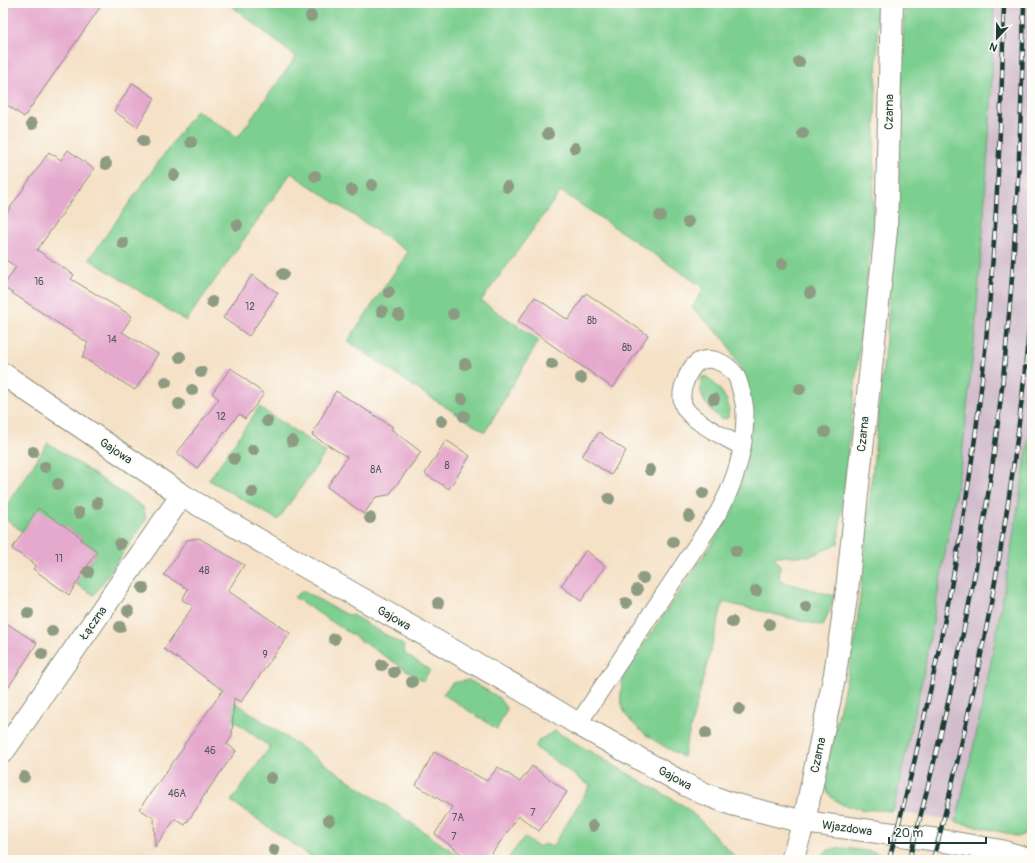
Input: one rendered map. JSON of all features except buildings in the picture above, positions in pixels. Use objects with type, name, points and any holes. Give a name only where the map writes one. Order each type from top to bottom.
[{"type":"street","name":"Czarna","points":[[792,860],[804,822],[835,674],[847,590],[886,238],[892,3]]},
{"type":"street","name":"Gajowa","points":[[3,374],[182,495],[684,784],[732,804],[804,822]]},
{"type":"street","name":"Łączna","points":[[3,752],[182,495]]},
{"type":"street","name":"Wjazdowa","points":[[804,822],[938,840],[1001,851],[1032,860]]},
{"type":"lane","points":[[578,724],[718,513],[732,483],[742,447],[745,410],[736,375],[726,364],[719,361],[708,359],[697,362],[688,374],[683,386],[682,400],[686,410],[697,420],[742,447]]},
{"type":"shaded area","points":[[994,3],[1032,3],[1032,420],[1013,542],[991,661],[979,722],[956,822],[893,811],[910,738],[962,456],[975,333],[983,228],[991,104]]},
{"type":"shaded area","points":[[876,852],[938,860],[874,860]]},
{"type":"green space","points":[[228,3],[878,3],[873,221],[838,544],[810,556],[774,556],[780,567],[779,581],[835,596],[823,626],[723,602],[683,757],[648,736],[632,722],[622,706],[621,693],[625,672],[720,531],[739,490],[747,461],[742,371],[726,341],[692,308],[704,288],[561,191],[481,301],[539,340],[485,432],[419,390],[348,341],[408,252],[291,173],[186,321],[89,259],[196,110],[238,137],[296,57]]},
{"type":"green space","points":[[904,3],[994,3],[991,104],[983,228],[975,333],[962,456],[925,666],[893,811],[855,808],[838,802],[831,797],[826,789],[825,774],[856,636],[888,318],[898,196]]},
{"type":"green space","points":[[706,376],[724,395],[729,408],[728,418],[721,419],[704,401],[701,384],[702,377]]},
{"type":"green space","points":[[259,407],[326,452],[278,520],[209,480]]},
{"type":"green space","points":[[1032,420],[1032,830],[1018,837],[956,822],[994,646]]},
{"type":"green space","points":[[48,443],[143,507],[146,520],[94,595],[76,584],[97,551],[81,540],[82,538],[38,509],[23,532],[3,517],[3,510]]},
{"type":"green space","points":[[303,591],[345,614],[352,615],[403,645],[405,654],[430,670],[423,681],[294,597]]},
{"type":"green space","points":[[469,680],[498,697],[507,709],[497,729],[443,694],[452,683]]},
{"type":"green space","points":[[226,696],[465,860],[316,860],[231,801],[270,747],[217,708]]},
{"type":"green space","points":[[555,731],[684,806],[701,821],[738,860],[507,860],[524,837],[538,847],[545,844],[552,847],[590,786],[535,747],[539,740]]},
{"type":"green space","points":[[844,848],[876,852],[874,860],[816,860],[828,850]]},
{"type":"railway","points":[[889,860],[913,767],[942,636],[957,557],[975,438],[982,384],[996,221],[1004,3]]},
{"type":"railway","points":[[909,860],[929,783],[956,667],[972,589],[990,482],[999,414],[1012,277],[1020,140],[1024,3]]},
{"type":"railway","points":[[933,860],[950,794],[977,674],[998,566],[1022,402],[1032,292]]}]
